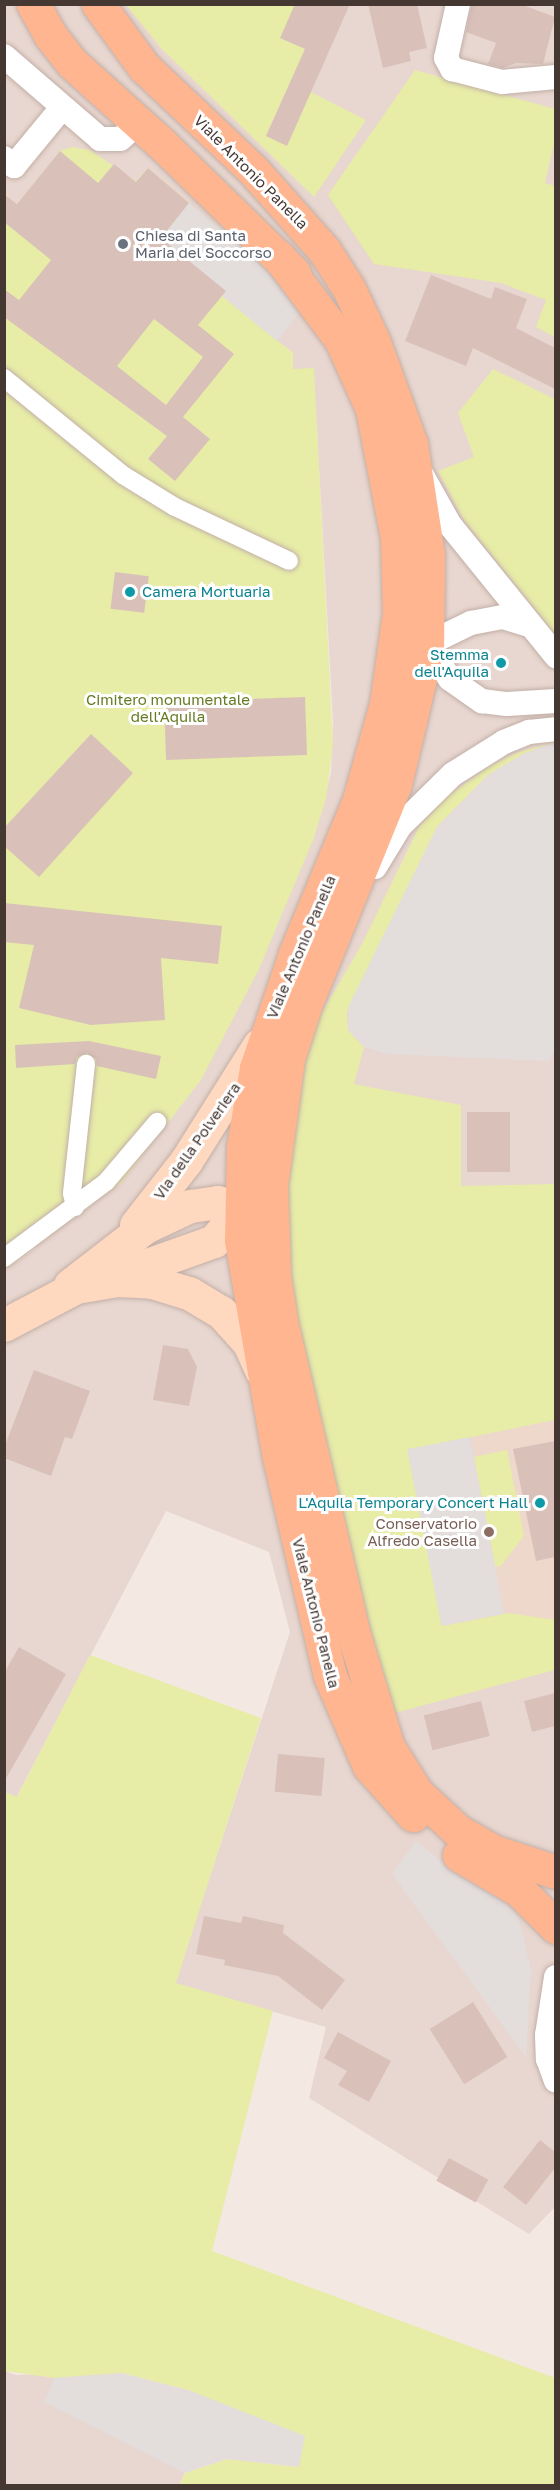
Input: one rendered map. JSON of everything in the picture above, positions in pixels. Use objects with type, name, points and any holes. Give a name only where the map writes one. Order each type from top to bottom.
[{"type":"main road","name":"Viale Antonio Panella","points":[[33,4],[63,53],[279,257],[371,355],[394,390]]},
{"type":"main road","name":"Viale Antonio Panella","points":[[98,4],[144,67],[252,169],[313,235],[349,289],[394,390],[411,444],[428,555],[427,648],[395,784],[293,1043],[274,1147],[271,1235],[277,1299],[357,1648],[391,1752],[417,1793],[458,1831],[495,1852],[555,1872]]},
{"type":"main road","name":"Viale Antonio Panella","points":[[279,257],[341,340],[362,382],[379,437],[397,538],[399,613],[395,657],[375,747],[345,840],[295,954],[267,1030],[248,1108],[239,1214],[247,1290],[321,1644],[358,1747],[379,1781],[425,1827],[461,1856],[520,1891],[555,1927]]},
{"type":"main road","name":"Via della Polveriera","points":[[119,1245],[199,1142],[267,1030]]},
{"type":"main road","name":"Via della Polveriera","points":[[58,1294],[214,1241],[239,1214],[259,1184],[274,1147]]},
{"type":"main road","name":"Via della Polveriera","points":[[4,1325],[58,1294],[119,1245],[158,1219],[190,1206],[222,1203],[239,1214]]},
{"type":"main road","points":[[239,1214],[260,1250],[277,1299]]},
{"type":"main road","name":"Via della Polveriera","points":[[91,1283],[152,1282],[206,1302],[237,1327],[263,1375]]},
{"type":"street","points":[[458,4],[446,58],[452,69],[502,82],[555,76]]},
{"type":"street","points":[[4,56],[61,109],[106,141],[125,137],[139,123]]},
{"type":"street","points":[[4,158],[14,166],[61,109]]},
{"type":"street","points":[[4,378],[123,475],[176,507],[289,561]]},
{"type":"street","points":[[411,444],[439,508],[555,656]]},
{"type":"street","points":[[397,538],[406,585],[427,648],[450,679],[482,701],[507,705],[555,701]]},
{"type":"street","points":[[375,747],[403,683],[427,648],[471,622],[503,617],[530,625]]},
{"type":"street","points":[[337,928],[395,833],[437,787],[504,742],[529,732],[555,729]]},
{"type":"street","points":[[75,1207],[72,1192],[86,1064]]},
{"type":"street","points":[[7,1260],[116,1172],[157,1122]]},
{"type":"street","points":[[555,1977],[548,2012],[555,2081]]},
{"type":"shaded area","points":[[5,5],[555,5],[555,2207],[529,2234],[309,2098],[326,2027],[175,1983],[290,1632],[269,1552],[166,1511],[16,1798],[5,1792],[5,1269],[35,1249],[313,840],[331,773],[333,721],[317,429],[293,369],[293,353],[222,296],[148,168],[136,182],[18,205],[5,194]]},
{"type":"shaded area","points":[[189,203],[262,265],[301,311],[277,341],[222,296],[161,238]]},
{"type":"shaded area","points":[[555,742],[556,1045],[550,1061],[387,1054],[364,1047],[348,1030],[349,1005],[437,827],[488,775],[523,754]]},
{"type":"shaded area","name":"Conservatorio Alfredo Casella","points":[[555,1396],[555,1620],[508,1613],[442,1626],[407,1450],[506,1430]]},
{"type":"shaded area","points":[[470,1437],[504,1614],[442,1626],[407,1449]]},
{"type":"shaded area","points":[[416,1841],[450,1868],[501,1898],[519,1919],[531,1970],[526,2057],[392,1874]]},
{"type":"shaded area","points":[[4,2371],[16,2375],[122,2373],[185,2473],[179,2485],[5,2485]]},
{"type":"shaded area","points":[[122,2373],[191,2391],[305,2436],[299,2467],[227,2459],[185,2473],[44,2402],[54,2378]]},
{"type":"green space","points":[[313,4],[305,49],[266,136],[287,145],[311,92],[366,120],[314,197],[162,49],[126,5]]},
{"type":"green space","points":[[415,70],[555,109],[555,140],[545,183],[555,186],[555,337],[536,327],[546,300],[501,283],[374,264],[328,195]]},
{"type":"green space","name":"Cimitero monumentale dell'Aquila","points":[[72,147],[90,150],[136,181],[148,168],[189,203],[161,238],[222,296],[293,353],[293,369],[314,368],[333,745],[326,799],[313,840],[259,969],[201,1080],[121,1183],[5,1269],[4,194],[17,204],[60,151]]},
{"type":"green space","points":[[493,369],[555,399],[555,634],[464,520],[438,471],[474,457],[458,413]]},
{"type":"green space","points":[[555,742],[523,754],[488,775],[437,827],[347,1012],[348,1030],[364,1047],[354,1084],[461,1105],[461,1186],[556,1184],[555,1420],[408,1450],[442,1626],[509,1613],[555,1620],[555,1670],[391,1714],[299,1334],[285,1252],[289,1117],[313,1028],[362,944],[419,827],[446,797],[488,767],[519,752]]},
{"type":"green space","points":[[507,1450],[524,1536],[501,1566],[495,1567],[474,1457]]},
{"type":"green space","points":[[90,1655],[261,1718],[176,1983],[273,2011],[212,2251],[555,2378],[555,2485],[179,2485],[185,2473],[227,2459],[299,2467],[191,2391],[122,2373],[54,2378],[5,2371],[4,1792],[17,1797]]},
{"type":"building","points":[[295,4],[350,4],[287,146],[266,136],[305,49],[280,38]]},
{"type":"building","points":[[368,4],[417,4],[427,48],[409,52],[411,61],[383,68]]},
{"type":"building","points":[[472,4],[520,4],[555,17],[543,64],[516,63],[503,68],[488,64],[496,43],[466,32]]},
{"type":"building","points":[[60,151],[98,183],[114,164],[136,182],[148,168],[189,203],[161,238],[226,291],[198,325],[234,354],[183,417],[210,439],[175,481],[148,459],[167,436],[4,317],[4,289],[19,300],[51,260],[4,222],[4,194],[17,204]],"holes":[[[154,319],[203,357],[166,405],[117,366]]]},
{"type":"building","points":[[431,275],[491,299],[495,287],[527,299],[516,328],[555,348],[555,389],[473,348],[466,366],[405,341]]},
{"type":"building","name":"Camera Mortuaria","points":[[115,572],[149,576],[144,613],[110,609]]},
{"type":"building","points":[[305,697],[307,755],[166,760],[164,702]]},
{"type":"building","points":[[91,734],[133,773],[39,877],[4,846],[4,828]]},
{"type":"building","points":[[4,903],[222,926],[218,964],[161,958],[165,1020],[91,1025],[19,1008],[34,945],[4,942]]},
{"type":"building","points":[[89,1041],[161,1056],[156,1079],[97,1066],[96,1059],[87,1053],[77,1057],[75,1064],[16,1068],[15,1045]]},
{"type":"building","points":[[467,1112],[510,1112],[510,1172],[467,1172]]},
{"type":"building","points":[[163,1345],[188,1349],[197,1367],[189,1406],[153,1400]]},
{"type":"building","points":[[34,1370],[90,1391],[72,1439],[65,1437],[51,1476],[4,1458],[4,1448]]},
{"type":"building","name":"L'Aquila Temporary Concert Hall","points":[[555,1441],[555,1557],[536,1561],[513,1449]]},
{"type":"building","points":[[19,1647],[66,1674],[4,1782],[4,1673]]},
{"type":"building","points":[[555,1693],[555,1726],[532,1732],[524,1701]]},
{"type":"building","points":[[481,1701],[490,1736],[432,1750],[424,1715]]},
{"type":"building","points":[[278,1754],[325,1758],[322,1796],[275,1792]]},
{"type":"building","points":[[204,1916],[241,1923],[243,1916],[284,1925],[283,1933],[345,1980],[322,2010],[278,1976],[224,1965],[225,1960],[196,1954]]},
{"type":"building","points":[[473,2002],[507,2057],[464,2084],[430,2029]]},
{"type":"building","points":[[338,2032],[391,2061],[369,2102],[338,2085],[347,2071],[324,2058]]},
{"type":"building","points":[[540,2140],[555,2152],[555,2168],[526,2205],[503,2187]]},
{"type":"building","points":[[449,2158],[488,2180],[476,2203],[436,2181]]},
{"type":"place","name":"Chiesa di Santa Maria del Soccorso","points":[[123,244]]},
{"type":"place","name":"Camera Mortuaria","points":[[130,592]]},
{"type":"place","name":"Stemma dell'Aquila","points":[[501,663]]},
{"type":"place","name":"L'Aquila Temporary Concert Hall","points":[[540,1503]]},
{"type":"place","name":"Conservatorio Alfredo Casella","points":[[489,1532]]}]
